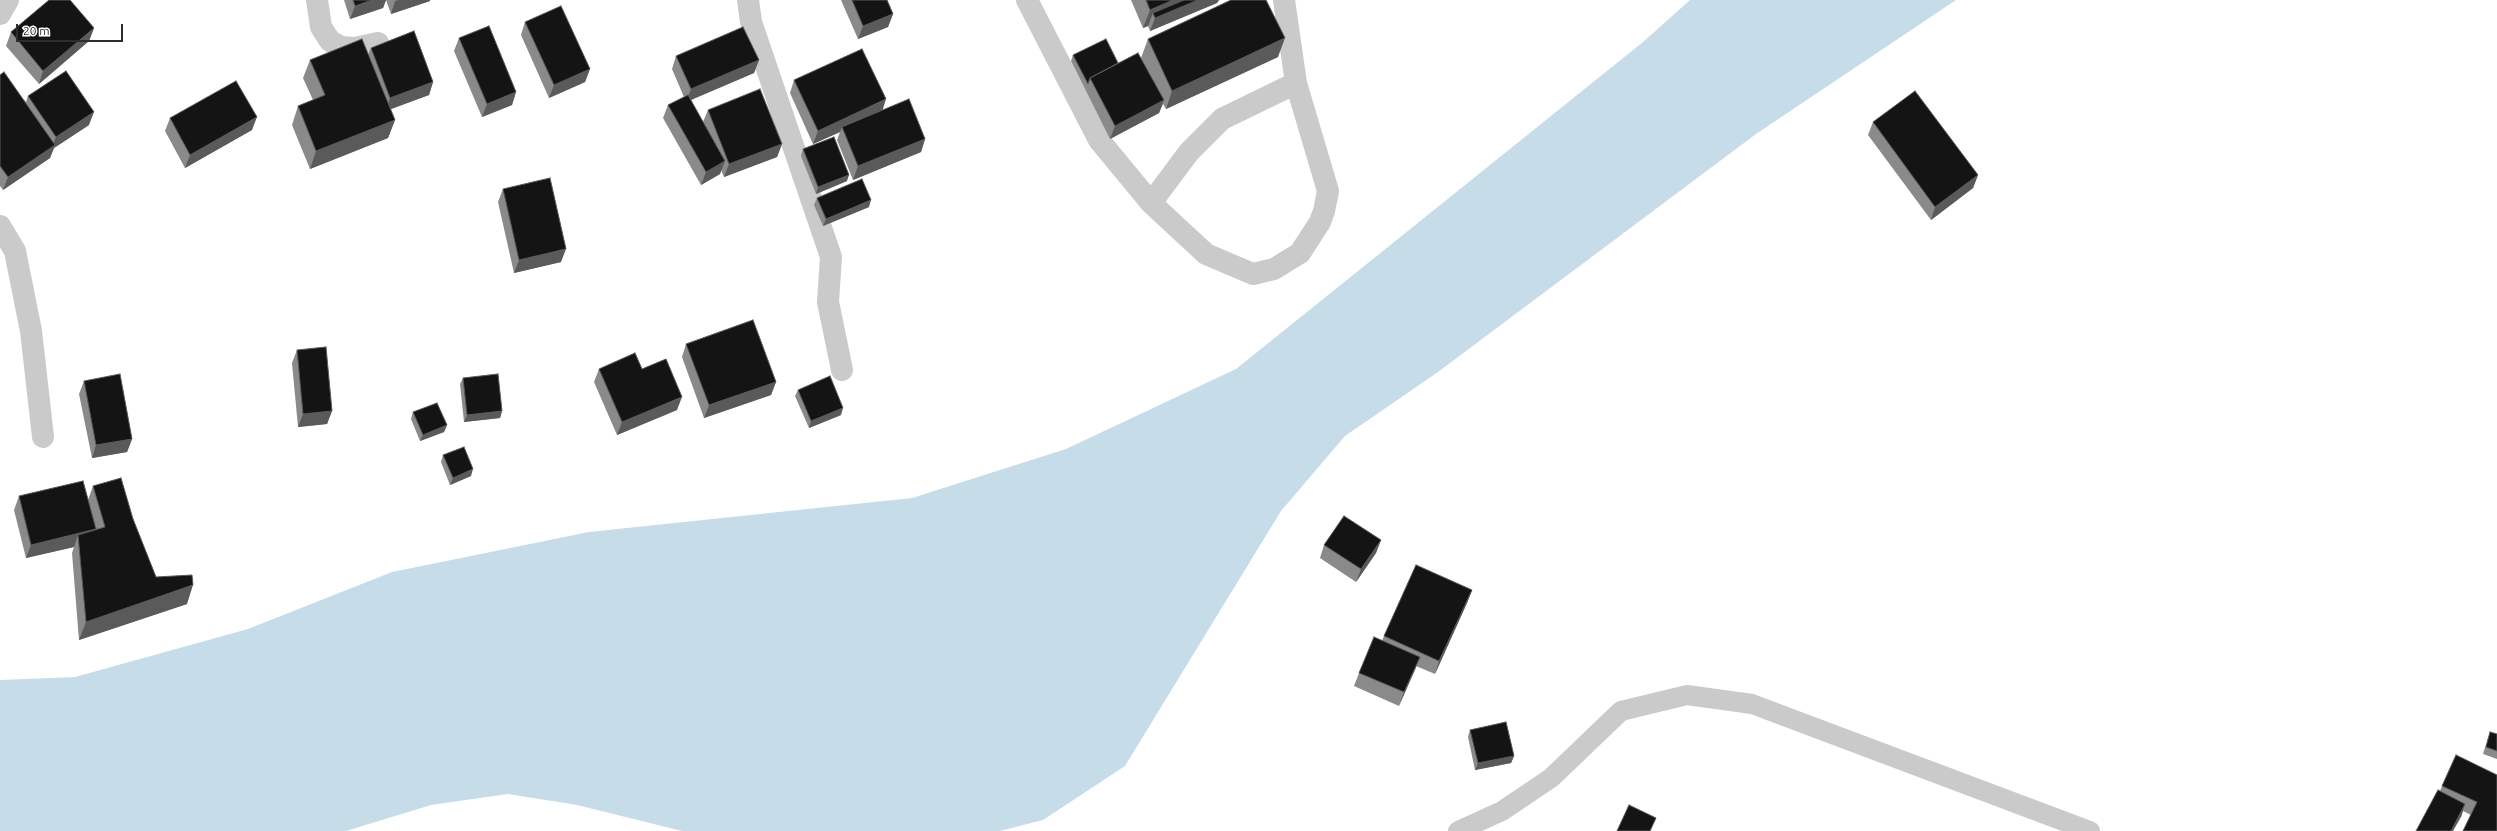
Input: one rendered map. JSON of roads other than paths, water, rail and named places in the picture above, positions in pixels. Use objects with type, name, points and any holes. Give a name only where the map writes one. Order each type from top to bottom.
[{"type":"street","points":[[0,14],[8,0]]},
{"type":"street","points":[[317,0],[321,27],[330,41],[341,47],[355,48],[378,43]]},
{"type":"street","points":[[748,0],[751,22],[831,257],[828,302],[842,370]]},
{"type":"street","points":[[1027,0],[1099,140],[1151,203],[1206,254],[1253,274],[1274,269],[1300,253],[1320,222],[1328,191],[1296,84],[1284,0]]},
{"type":"street","points":[[1151,203],[1189,152],[1222,119],[1296,84]]},
{"type":"street","points":[[0,226],[15,251],[17,258],[31,331],[43,437]]},
{"type":"lane","points":[[1458,831],[1502,811],[1551,778],[1621,712],[1687,695],[1752,704],[2090,831]]},
{"type":"water","points":[[1690,0],[1956,0],[1756,134],[1438,372],[1345,436],[1281,511],[1125,766],[1043,820],[1000,831],[682,831],[577,805],[508,794],[431,805],[346,831],[0,831],[0,680],[75,677],[248,629],[392,572],[589,532],[912,498],[1066,449],[1236,369],[1643,42]]}]
